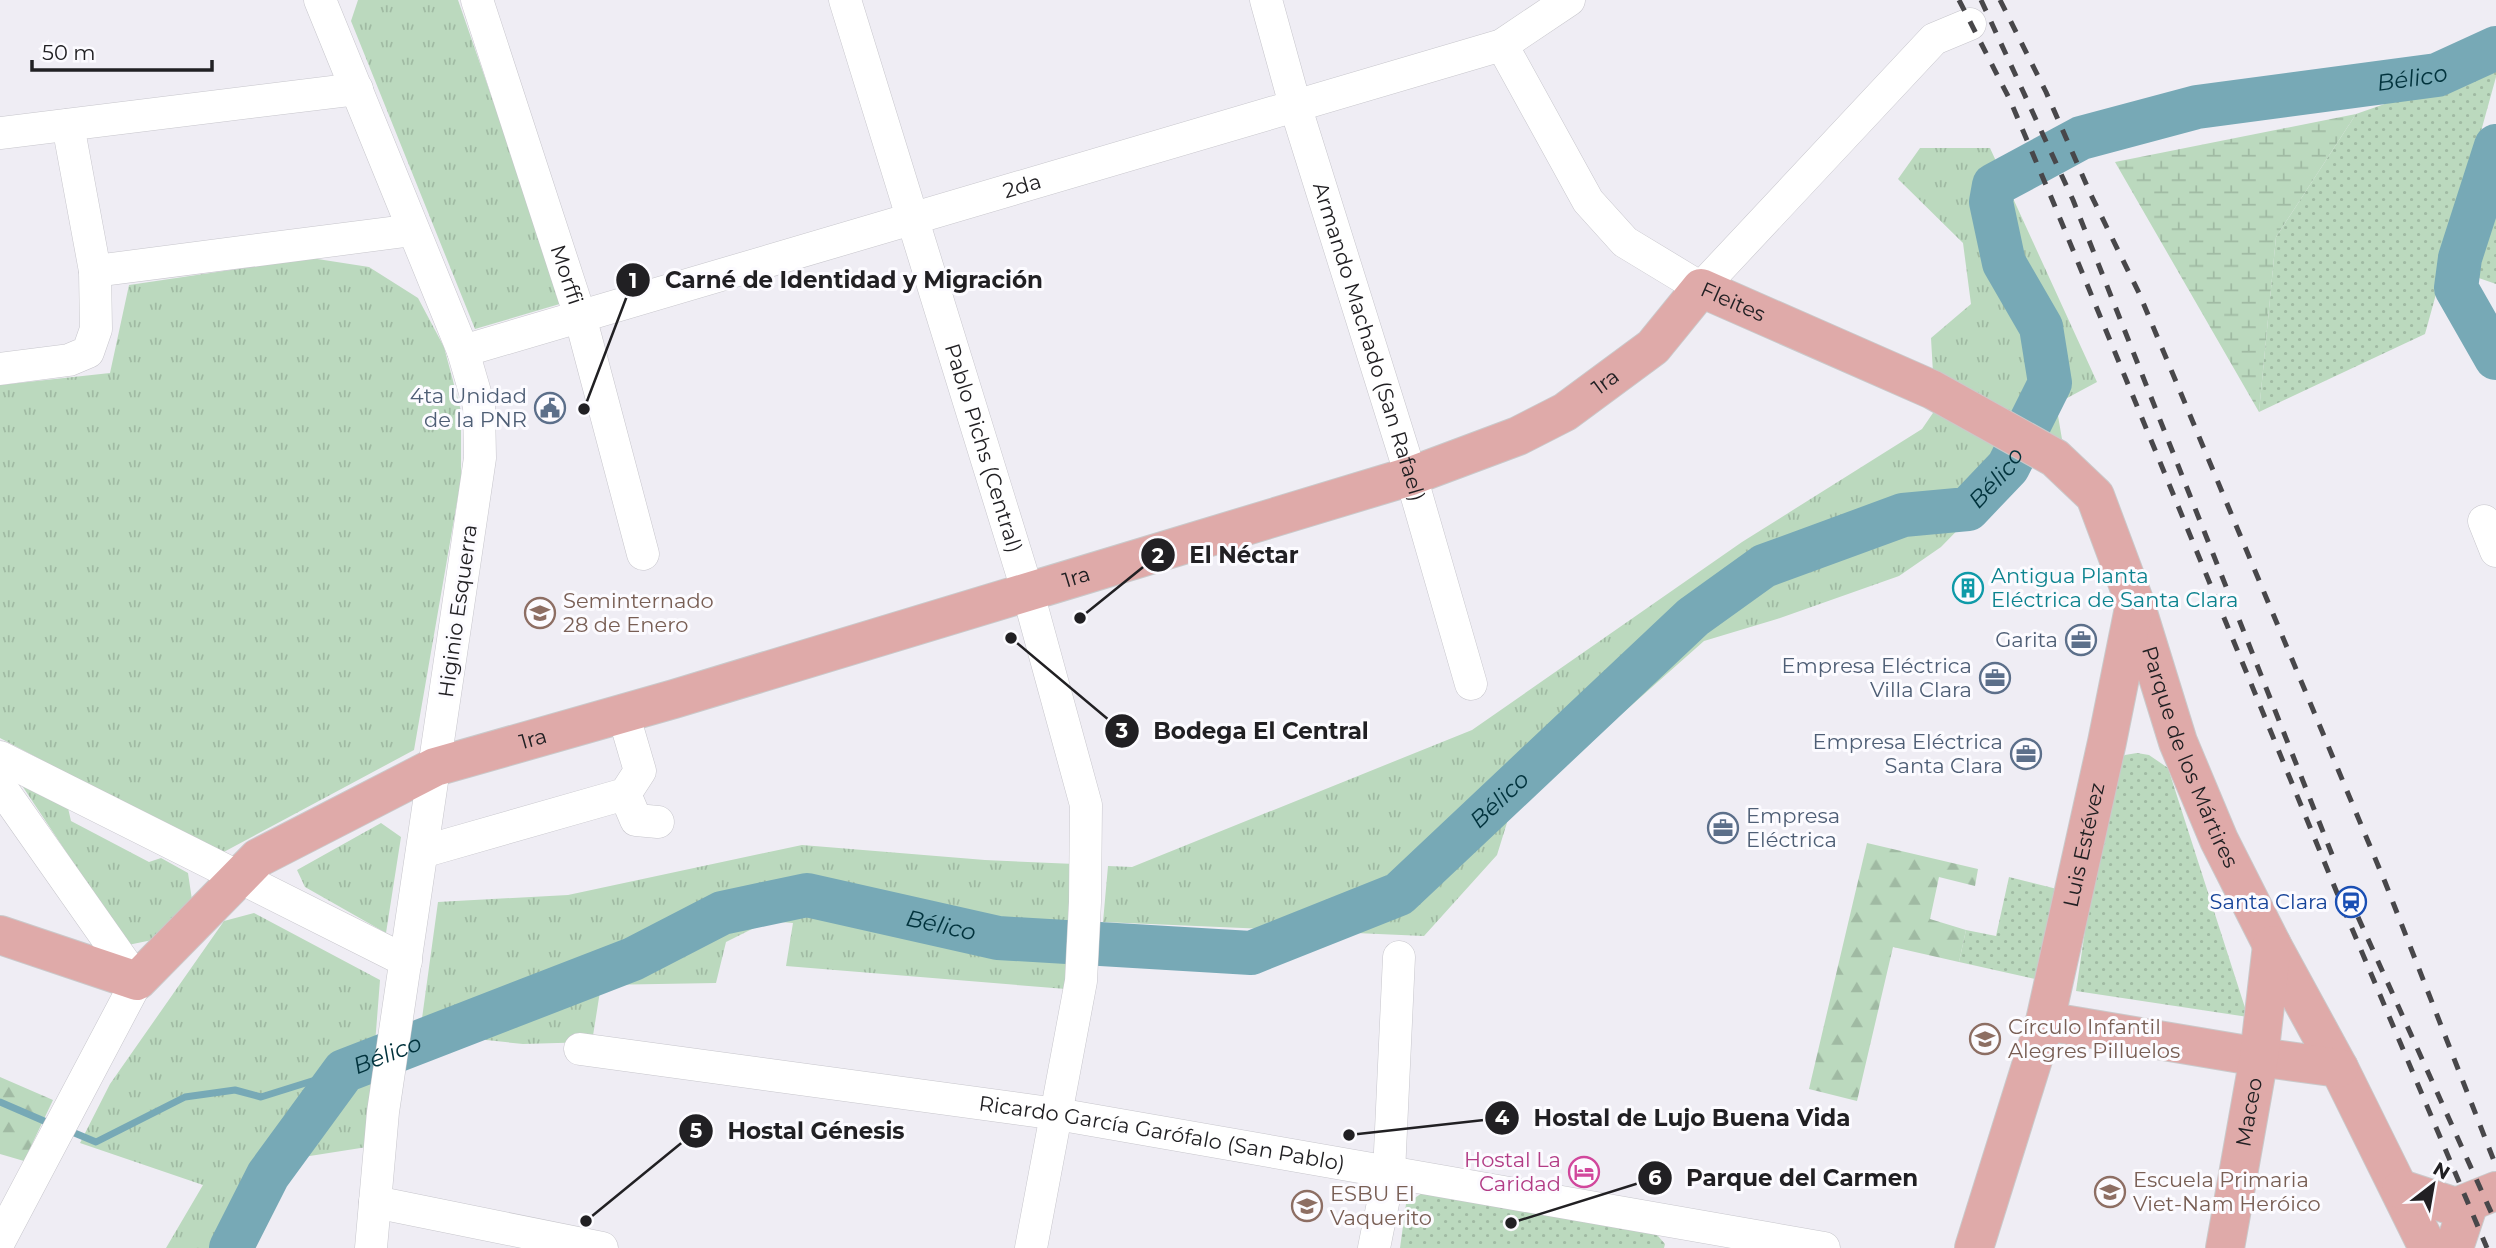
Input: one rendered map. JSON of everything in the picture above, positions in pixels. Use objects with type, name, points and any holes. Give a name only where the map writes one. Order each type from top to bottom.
[{"type":"main road","name":"Fleites","points":[[1701,288],[1933,390],[2055,458],[2095,496],[2135,603]]},
{"type":"main road","name":"1ra","points":[[137,981],[258,858],[435,767],[1028,593],[1411,476],[1518,436],[1565,412],[1653,347],[1701,288]]},
{"type":"main road","name":"Luis Estévez","points":[[1974,1248],[2045,1021],[2135,603]]},
{"type":"main road","name":"Parque de los Mártires","points":[[2135,603],[2178,742],[2219,840],[2401,1189],[2428,1248]]},
{"type":"main road","points":[[2107,742],[2123,726],[2140,721],[2159,726],[2178,742]]},
{"type":"main road","points":[[0,935],[137,981]]},
{"type":"main road","points":[[2259,1057],[2272,945]]},
{"type":"main road","points":[[2045,1021],[2339,1068]]},
{"type":"main road","name":"Maceo","points":[[2225,1248],[2259,1057]]},
{"type":"main road","points":[[2401,1189],[2456,1207],[2482,1197]]},
{"type":"main road","points":[[2454,1248],[2482,1197]]},
{"type":"street","name":"Higinio Esquerra","points":[[320,0],[463,351],[479,406],[480,458],[383,1112],[371,1248]]},
{"type":"street","name":"Morffi","points":[[477,0],[580,316],[643,554]]},
{"type":"street","name":"Pablo Pichs (Central)","points":[[845,0],[1028,593],[1086,805],[1081,981],[1031,1248]]},
{"type":"street","name":"Armando Machado (San Rafael)","points":[[1266,0],[1411,476],[1471,684]]},
{"type":"street","name":"2da","points":[[463,351],[1502,44],[1569,0]]},
{"type":"street","name":"1ra","points":[[1701,288],[1934,39],[1970,24]]},
{"type":"street","name":"Fleites","points":[[1502,44],[1588,201],[1625,242],[1701,288]]},
{"type":"street","points":[[0,133],[357,89]]},
{"type":"street","points":[[0,369],[69,360],[88,352],[96,329],[95,271],[68,125]]},
{"type":"street","points":[[95,271],[413,230]]},
{"type":"street","points":[[2484,521],[2496,551]]},
{"type":"street","points":[[422,852],[625,794],[640,771],[623,713]]},
{"type":"street","points":[[0,757],[406,961]]},
{"type":"street","points":[[0,786],[137,981],[0,1240]]},
{"type":"street","points":[[625,794],[636,820],[658,822]]},
{"type":"street","points":[[1374,1248],[1389,1173],[1399,957]]},
{"type":"street","name":"Ricardo García Garófalo (San Pablo)","points":[[580,1049],[1057,1114],[1389,1173],[1670,1235],[1824,1248]]},
{"type":"street","points":[[375,1202],[602,1248]]},
{"type":"green space","points":[[358,0],[458,0],[563,303],[475,329],[351,21]]},
{"type":"green space","points":[[2496,65],[2496,77],[2425,334],[2259,412],[2276,237],[2356,114]]},
{"type":"green space","points":[[2356,114],[2276,237],[2259,412],[2115,162]]},
{"type":"green space","points":[[1920,148],[1990,148],[2097,382],[2056,404],[2063,445],[1933,373],[1931,338],[1971,304],[1963,243],[1898,179]]},
{"type":"green space","points":[[2496,209],[2496,284],[2473,276]]},
{"type":"green space","points":[[311,258],[369,267],[418,298],[444,347],[461,411],[461,479],[414,750],[220,854],[0,738],[0,385],[110,373],[129,285]]},
{"type":"green space","points":[[1935,410],[2023,463],[1941,547],[1899,576],[1777,619],[1704,641],[1510,813],[1497,855],[1424,936],[1103,922],[1108,866],[1132,867],[1472,730],[1742,542],[1922,429]]},
{"type":"green space","points":[[2125,755],[2149,755],[2168,768],[2248,1017],[2076,991],[2096,857],[2115,762]]},
{"type":"green space","points":[[19,781],[68,808],[71,821],[149,862],[161,858],[188,873],[192,900],[157,939],[128,945]]},
{"type":"green space","points":[[381,823],[401,837],[386,933],[305,887],[297,870]]},
{"type":"green space","points":[[1867,843],[1978,869],[1975,886],[1939,877],[1930,919],[1966,930],[1959,962],[1893,947],[1857,1101],[1809,1089]]},
{"type":"green space","points":[[802,845],[985,860],[1075,864],[1066,989],[786,966],[793,923],[768,921],[726,942],[716,983],[601,985],[592,1042],[523,1044],[420,1033],[438,902],[568,895]]},
{"type":"green space","points":[[2009,877],[2057,889],[2035,979],[1959,962],[1966,930],[1996,936]]},
{"type":"green space","points":[[254,913],[380,980],[367,1147],[297,1158],[250,1194],[223,1248],[166,1248],[203,1185],[80,1143],[110,1084],[224,921]]},
{"type":"green space","points":[[0,1077],[53,1100],[24,1161],[0,1154]]},
{"type":"green space","points":[[1425,1191],[1651,1228],[1665,1244],[1664,1248],[1400,1248],[1406,1204]]},
{"type":"waterway","name":"Bélico","points":[[231,1248],[268,1175],[344,1071],[633,959],[722,913],[807,895],[998,938],[1251,953],[1399,894],[1693,617],[1764,566],[1903,515],[1968,509],[2008,467],[2050,383],[2041,327],[2004,263],[1991,202],[1994,185],[2081,138],[2197,107],[2437,75],[2496,48]]},
{"type":"waterway","points":[[2496,146],[2460,258],[2456,288],[2496,358]]},
{"type":"waterway","points":[[65,1129],[96,1142],[185,1097],[235,1090],[261,1097],[344,1071]]},
{"type":"waterway","points":[[0,1102],[51,1124]]},
{"type":"railway","points":[[1959,0],[2010,100],[2342,905],[2487,1248]]},
{"type":"railway","points":[[1981,0],[2073,200],[2335,862]]},
{"type":"railway","points":[[2000,0],[2046,92],[2091,195],[2139,293],[2385,882],[2496,1166]]},
{"type":"railway","points":[[2358,917],[2496,1223]]},
{"type":"place","name":"4ta Unidad de la PNR","points":[[550,408]]},
{"type":"place","name":"Carné de Identidad y Migración","points":[[584,409]]},
{"type":"place","name":"Antigua Planta Eléctrica de Santa Clara","points":[[1968,588]]},
{"type":"place","name":"Seminternado 28 de Enero","points":[[540,613]]},
{"type":"place","name":"El Néctar","points":[[1080,618]]},
{"type":"place","name":"Bodega El Central","points":[[1011,638]]},
{"type":"place","name":"Garita","points":[[2081,640]]},
{"type":"place","name":"Empresa Eléctrica Villa Clara","points":[[1995,678]]},
{"type":"place","name":"Empresa Eléctrica Santa Clara","points":[[2026,754]]},
{"type":"place","name":"Empresa Eléctrica","points":[[1723,828]]},
{"type":"place","name":"Santa Clara","points":[[2351,902]]},
{"type":"place","name":"Círculo Infantil Alegres Pilluelos","points":[[1985,1039]]},
{"type":"place","name":"Hostal de Lujo Buena Vida","points":[[1349,1135]]},
{"type":"place","name":"Hostal La Caridad","points":[[1584,1172]]},
{"type":"place","name":"Escuela Primaria Viet-Nam Heróico","points":[[2110,1192]]},
{"type":"place","name":"ESBU El Vaquerito","points":[[1307,1206]]},
{"type":"place","name":"Hostal Génesis","points":[[586,1221]]},
{"type":"place","name":"Parque del Carmen","points":[[1511,1223]]}]
